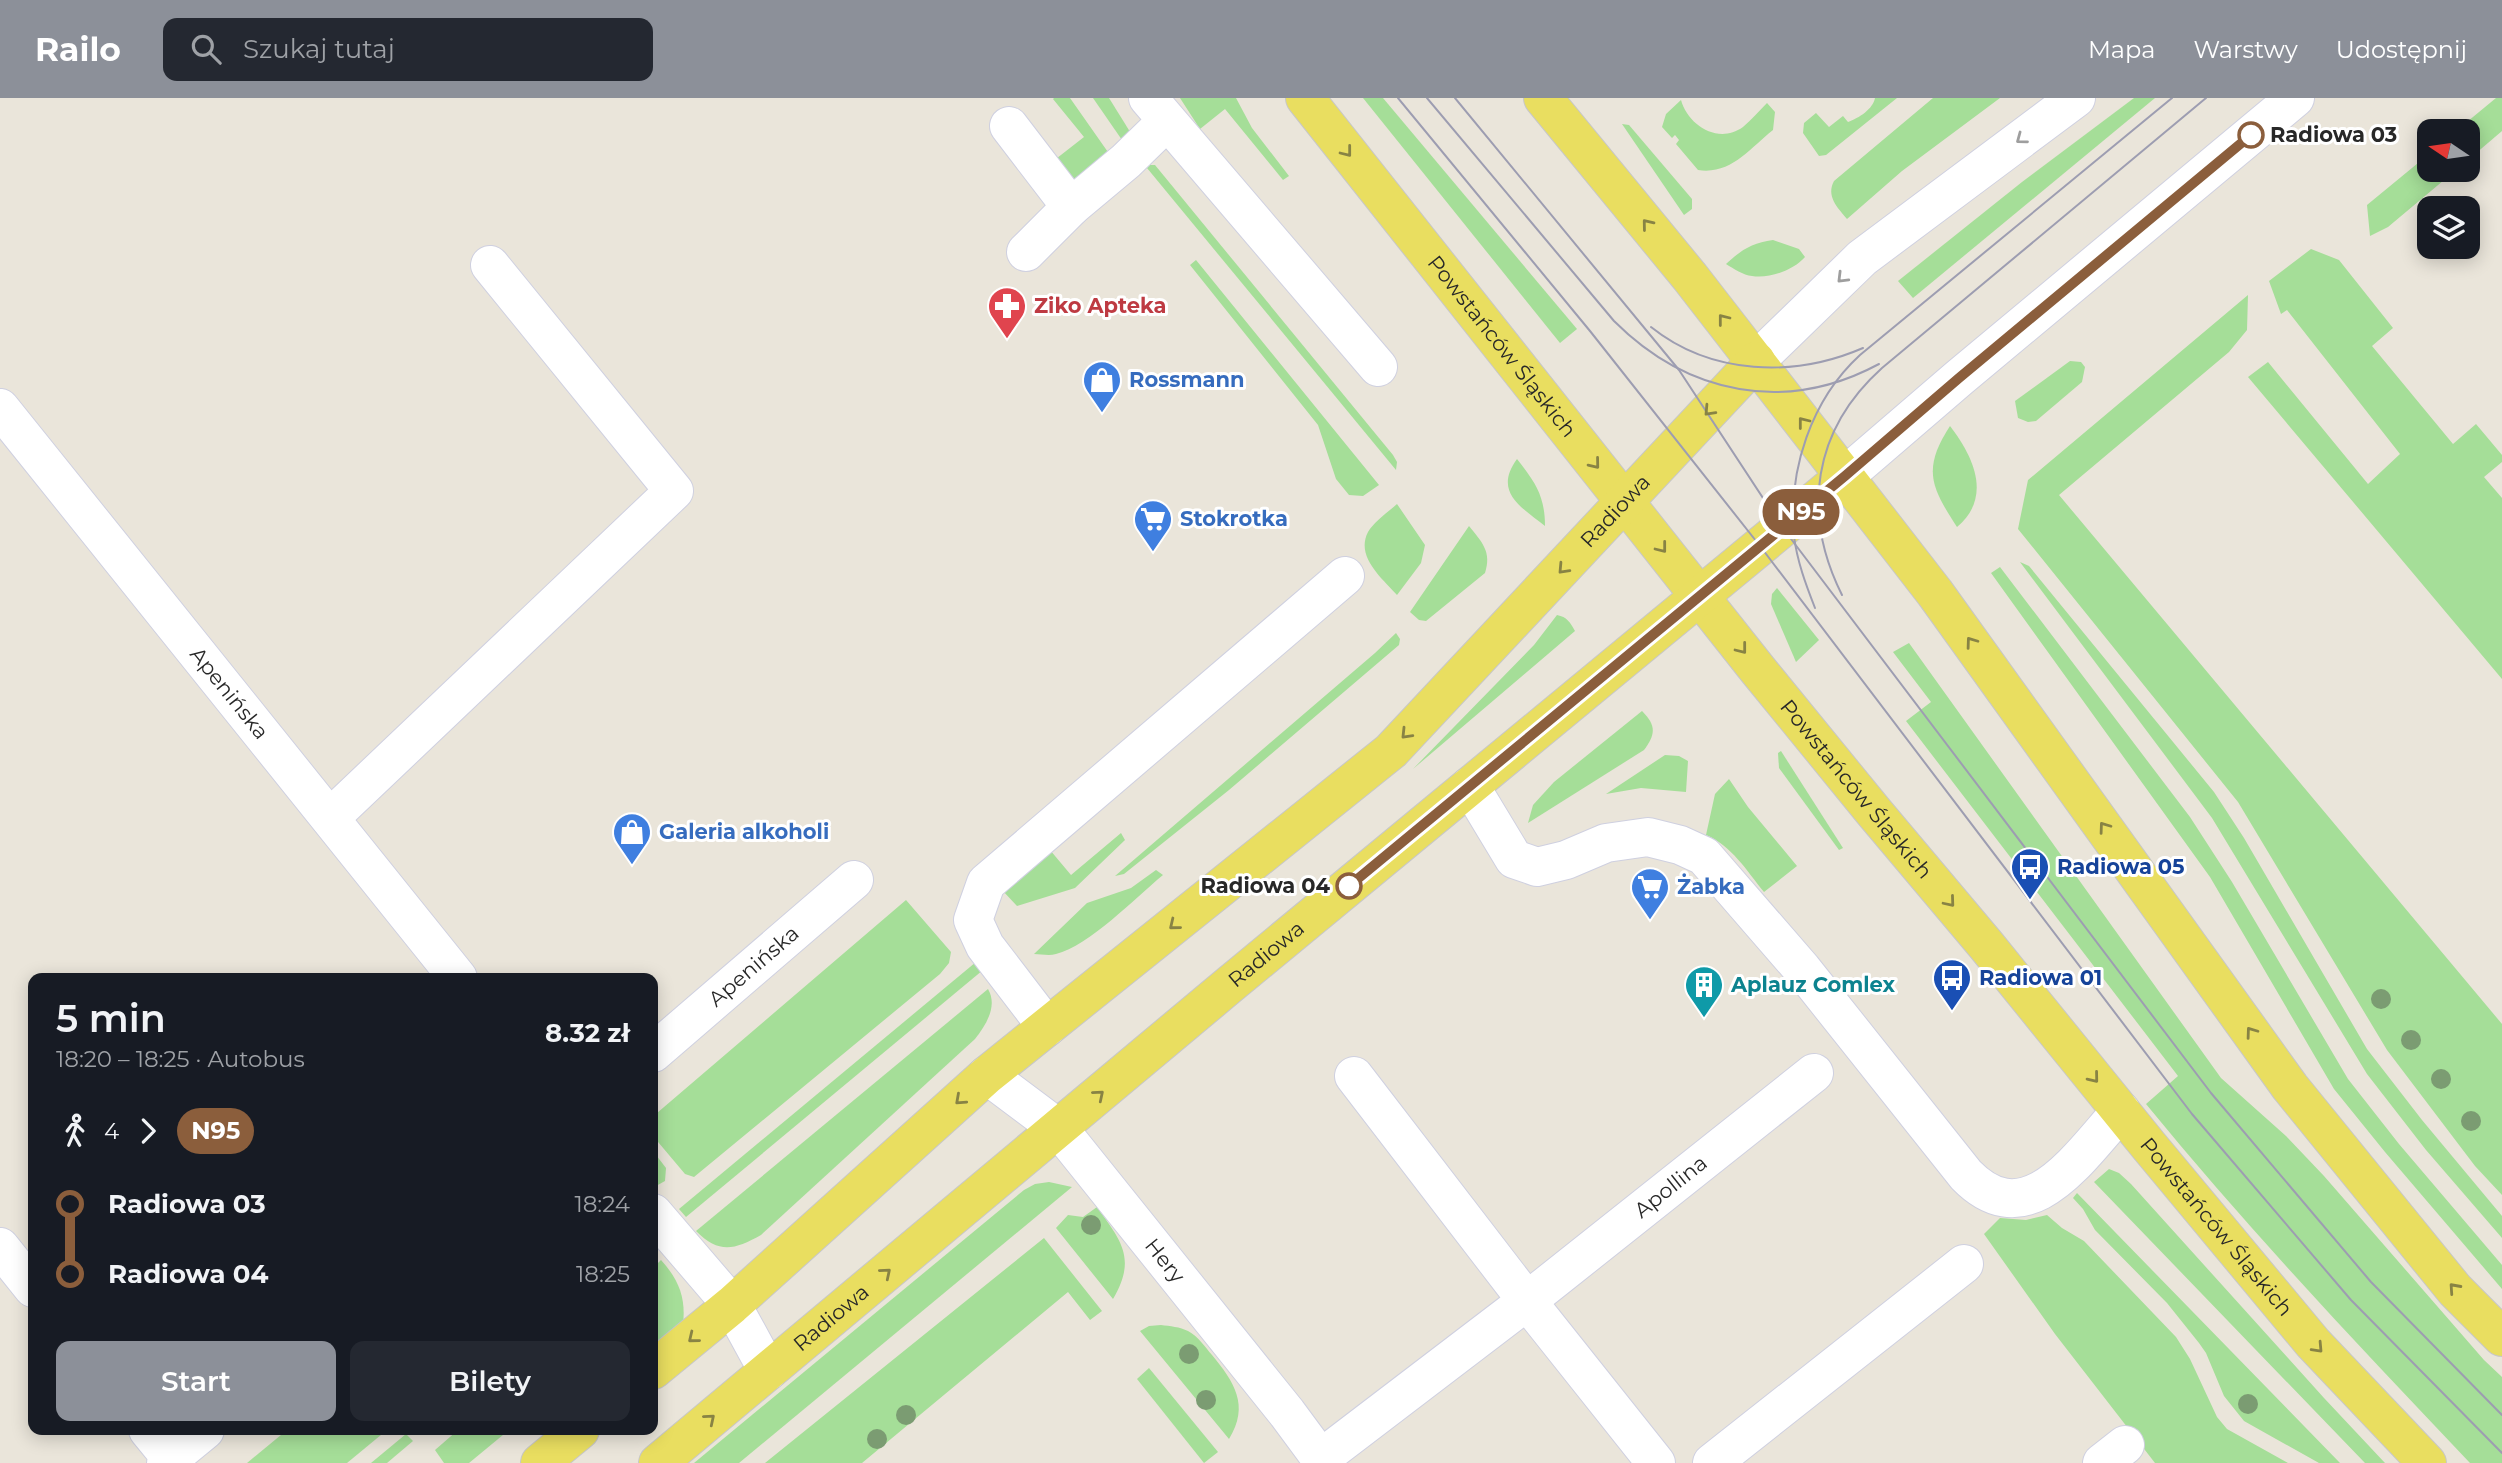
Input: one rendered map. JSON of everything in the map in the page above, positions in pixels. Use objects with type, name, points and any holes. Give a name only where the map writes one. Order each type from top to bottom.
[{"type":"main road","name":"Powstańców Śląskich","points":[[1305,98],[1774,690],[2313,1343],[2427,1463]]},
{"type":"main road","points":[[1543,98],[1670,252],[1956,621],[2290,1087],[2455,1290],[2502,1336]]},
{"type":"main road","name":"Radiowa","points":[[658,1366],[732,1305],[988,1075],[1391,751],[1756,361]]},
{"type":"main road","name":"Radiowa","points":[[658,1463],[1845,476]]},
{"type":"main road","points":[[540,1463],[574,1435]]},
{"type":"street","name":"Radiowa","points":[[1756,361],[1862,258],[2076,98]]},
{"type":"street","name":"Radiowa","points":[[1845,476],[2295,98]]},
{"type":"street","points":[[1026,252],[1071,207],[1126,161],[1157,110],[1378,367]]},
{"type":"street","points":[[1009,127],[1071,207]]},
{"type":"street","points":[[330,818],[674,491],[490,265]]},
{"type":"street","name":"Apenińska","points":[[0,408],[454,973]]},
{"type":"street","points":[[1047,1027],[985,946],[973,920],[986,883],[1345,576]]},
{"type":"street","points":[[1470,786],[1514,859],[1537,867],[1566,860],[1606,843],[1648,837],[1680,845],[1704,856],[1802,969],[1966,1175],[1991,1195],[2019,1199],[2046,1188],[2066,1171],[2121,1111]]},
{"type":"street","name":"Apenińska","points":[[658,1049],[853,880]]},
{"type":"street","name":"Apollina","points":[[1322,1461],[1814,1073]]},
{"type":"street","name":"Hery","points":[[988,1075],[1059,1129],[1279,1402],[1322,1461]]},
{"type":"street","points":[[1354,1076],[1656,1463]]},
{"type":"street","points":[[658,1219],[732,1305],[768,1371]]},
{"type":"street","points":[[0,1247],[28,1282]]},
{"type":"street","points":[[1712,1463],[1964,1264]]},
{"type":"street","points":[[162,1450],[194,1435]]},
{"type":"green space","points":[[1054,98],[1070,98],[1110,155],[1071,188],[1052,162],[1084,137]]},
{"type":"green space","points":[[1093,98],[1109,98],[1132,135],[1122,140]]},
{"type":"green space","points":[[1180,98],[1236,98],[1252,128],[1289,176],[1283,180],[1225,109],[1200,129]]},
{"type":"green space","points":[[1363,98],[1383,98],[1577,329],[1560,343]]},
{"type":"green space","points":[[1875,98],[1897,98],[1826,155],[1819,156],[1803,133],[1804,123],[1816,113],[1829,127],[1843,116],[1848,122],[1865,113]]},
{"type":"green space","points":[[1933,98],[2000,98],[1902,171],[1847,219],[1836,206],[1832,196],[1834,181]]},
{"type":"green space","points":[[2134,98],[2155,98],[1913,298],[1898,281],[2022,182]]},
{"type":"green space","points":[[2496,98],[2502,98],[2502,131],[2480,150],[2480,119],[2471,119]]},
{"type":"green space","points":[[1681,100],[1697,124],[1705,130],[1724,134],[1743,127],[1767,103],[1775,112],[1773,130],[1730,165],[1720,169],[1698,170],[1676,144],[1679,140],[1675,135],[1672,138],[1662,127],[1666,114]]},
{"type":"green space","points":[[1622,124],[1629,125],[1692,199],[1692,209],[1684,215]]},
{"type":"green space","points":[[2417,164],[2417,182],[2442,182],[2425,196],[2417,196],[2417,203],[2388,227],[2370,236],[2367,205]]},
{"type":"green space","points":[[1155,165],[1393,455],[1397,462],[1396,470],[1147,168]]},
{"type":"green space","points":[[1773,240],[1799,249],[1805,257],[1788,270],[1759,277],[1739,272],[1726,264],[1747,248]]},
{"type":"green space","points":[[2311,249],[2339,260],[2393,328],[2372,346],[2453,444],[2476,424],[2502,455],[2502,462],[2484,477],[2502,498],[2502,679],[2248,377],[2268,362],[2368,484],[2400,454],[2287,310],[2281,314],[2269,281]]},
{"type":"green space","points":[[1196,260],[1379,485],[1363,496],[1349,495],[1336,479],[1318,425],[1190,265]]},
{"type":"green space","points":[[2248,295],[2247,330],[2229,352],[2059,495],[2502,1024],[2502,1195],[2475,1166],[2387,1050],[2238,802],[2018,529],[2028,480]]},
{"type":"green space","points":[[2070,361],[2081,362],[2085,367],[2082,382],[2036,421],[2028,422],[2018,418],[2015,401]]},
{"type":"green space","points":[[1950,426],[1972,463],[1977,490],[1968,515],[1957,527],[1941,500],[1933,478],[1936,454]]},
{"type":"green space","points":[[1517,459],[1538,490],[1545,526],[1519,505],[1509,490],[1510,471]]},
{"type":"green space","points":[[1397,504],[1425,545],[1421,563],[1397,595],[1372,567],[1365,550],[1365,541],[1374,525]]},
{"type":"green space","points":[[1469,526],[1482,542],[1486,553],[1485,573],[1426,621],[1419,620],[1410,612]]},
{"type":"green space","points":[[2020,562],[2029,566],[2214,792],[2244,838],[2367,1049],[2502,1216],[2502,1238],[2426,1150],[2367,1074],[2212,818]]},
{"type":"green space","points":[[2000,567],[2190,817],[2232,882],[2348,1079],[2399,1144],[2502,1265],[2502,1289],[2334,1089],[2210,877],[1991,573]]},
{"type":"green space","points":[[1777,588],[1819,640],[1796,662],[1771,604],[1772,594]]},
{"type":"green space","points":[[1557,615],[1568,620],[1575,631],[1413,769],[1534,645]]},
{"type":"green space","points":[[1396,633],[1400,639],[1399,645],[1229,790],[1124,874],[1115,876],[1375,653]]},
{"type":"green space","points":[[1909,643],[2221,1078],[2286,1136],[2324,1176],[2484,1360],[2502,1377],[2502,1463],[2470,1463],[2264,1242],[2146,1104],[2178,1076],[1906,721],[1931,702],[1893,652]]},
{"type":"green space","points":[[1642,711],[1653,730],[1644,750],[1528,823],[1533,805],[1554,782]]},
{"type":"green space","points":[[1781,751],[1843,848],[1839,850],[1779,768],[1778,753]]},
{"type":"green space","points":[[1665,755],[1679,756],[1688,761],[1686,792],[1641,788],[1606,794]]},
{"type":"green space","points":[[1729,779],[1748,807],[1797,866],[1764,892],[1731,852],[1706,835],[1715,794]]},
{"type":"green space","points":[[1121,833],[1125,840],[1075,888],[1017,906],[1002,890],[1050,850],[1071,875]]},
{"type":"green space","points":[[1156,870],[1163,875],[1083,942],[1056,954],[1034,954],[1087,903],[1131,888]]},
{"type":"green space","points":[[906,900],[951,952],[949,963],[940,974],[694,1177],[685,1174],[658,1142],[658,1112]]},
{"type":"green space","points":[[976,962],[983,970],[686,1217],[679,1209]]},
{"type":"green space","points":[[988,989],[991,1009],[987,1022],[975,1039],[761,1235],[743,1244],[727,1247],[712,1243],[696,1231]]},
{"type":"green space","points":[[658,1158],[666,1168],[665,1181],[658,1185]]},
{"type":"green space","points":[[2109,1169],[2119,1173],[2131,1184],[2385,1463],[2365,1463],[2094,1182]]},
{"type":"green space","points":[[1049,1182],[1072,1187],[739,1463],[694,1463],[1024,1190],[1035,1184]]},
{"type":"green space","points":[[2077,1193],[2340,1463],[2319,1463],[2244,1421],[2224,1396],[2199,1343],[2167,1303],[2095,1230],[2073,1198]]},
{"type":"green space","points":[[1097,1207],[1119,1240],[1125,1261],[1120,1285],[1113,1299],[1056,1228],[1068,1215],[1083,1217]]},
{"type":"green space","points":[[2047,1215],[2084,1241],[2176,1337],[2190,1359],[2217,1417],[2227,1429],[2288,1463],[2155,1463],[2055,1334],[1984,1234],[2000,1218],[2026,1220]]},
{"type":"green space","points":[[1044,1238],[1102,1311],[1090,1320],[1068,1292],[862,1463],[765,1463]]},
{"type":"green space","points":[[661,1260],[680,1290],[683,1324],[658,1347],[658,1263]]},
{"type":"green space","points":[[1161,1325],[1192,1333],[1233,1384],[1239,1405],[1235,1427],[1229,1439],[1140,1331],[1149,1326]]},
{"type":"green space","points":[[1149,1368],[1218,1452],[1204,1463],[1137,1379]]},
{"type":"green space","points":[[281,1435],[381,1435],[347,1463],[247,1463]]},
{"type":"green space","points":[[405,1435],[413,1441],[387,1463],[371,1463]]},
{"type":"green space","points":[[452,1435],[503,1435],[469,1463],[444,1463],[435,1450]]},
{"type":"tram line","points":[[1398,98],[1590,331],[1760,546],[2192,1114],[2351,1300],[2502,1453]]},
{"type":"tram line","points":[[1427,98],[1614,321],[1643,346],[1674,366],[1706,380],[1739,389],[1774,392],[1809,389],[1844,380],[1879,364]]},
{"type":"tram line","points":[[1455,98],[1679,370],[1782,527],[2211,1093],[2371,1282],[2502,1415]]},
{"type":"tram line","points":[[1815,608],[1797,555],[1793,511],[1799,462],[1806,438],[1828,393],[1860,355],[2172,98]]},
{"type":"tram line","points":[[1842,595],[1829,564],[1821,534],[1818,503],[1828,445],[1841,418],[1859,392],[1882,368],[2206,98]]},
{"type":"tram line","points":[[1651,327],[1700,355],[1726,363],[1754,367],[1809,364],[1837,358],[1863,348]]},
{"type":"bus line","name":"N95","points":[[1349,886],[1845,476],[2251,135]]},
{"type":"place","name":"Radiowa 03","points":[[2251,135]]},
{"type":"place","name":"Ziko Apteka","points":[[1007,340]]},
{"type":"place","name":"Rossmann","points":[[1102,414]]},
{"type":"place","name":"Stokrotka","points":[[1153,553]]},
{"type":"place","name":"Galeria alkoholi","points":[[632,866]]},
{"type":"place","name":"Radiowa 04","points":[[1349,886]]},
{"type":"place","name":"Radiowa 05","points":[[2030,901]]},
{"type":"place","name":"Żabka","points":[[1650,921]]},
{"type":"place","name":"Radiowa 01","points":[[1952,1012]]},
{"type":"place","name":"Aplauz Comlex","points":[[1704,1019]]}]
